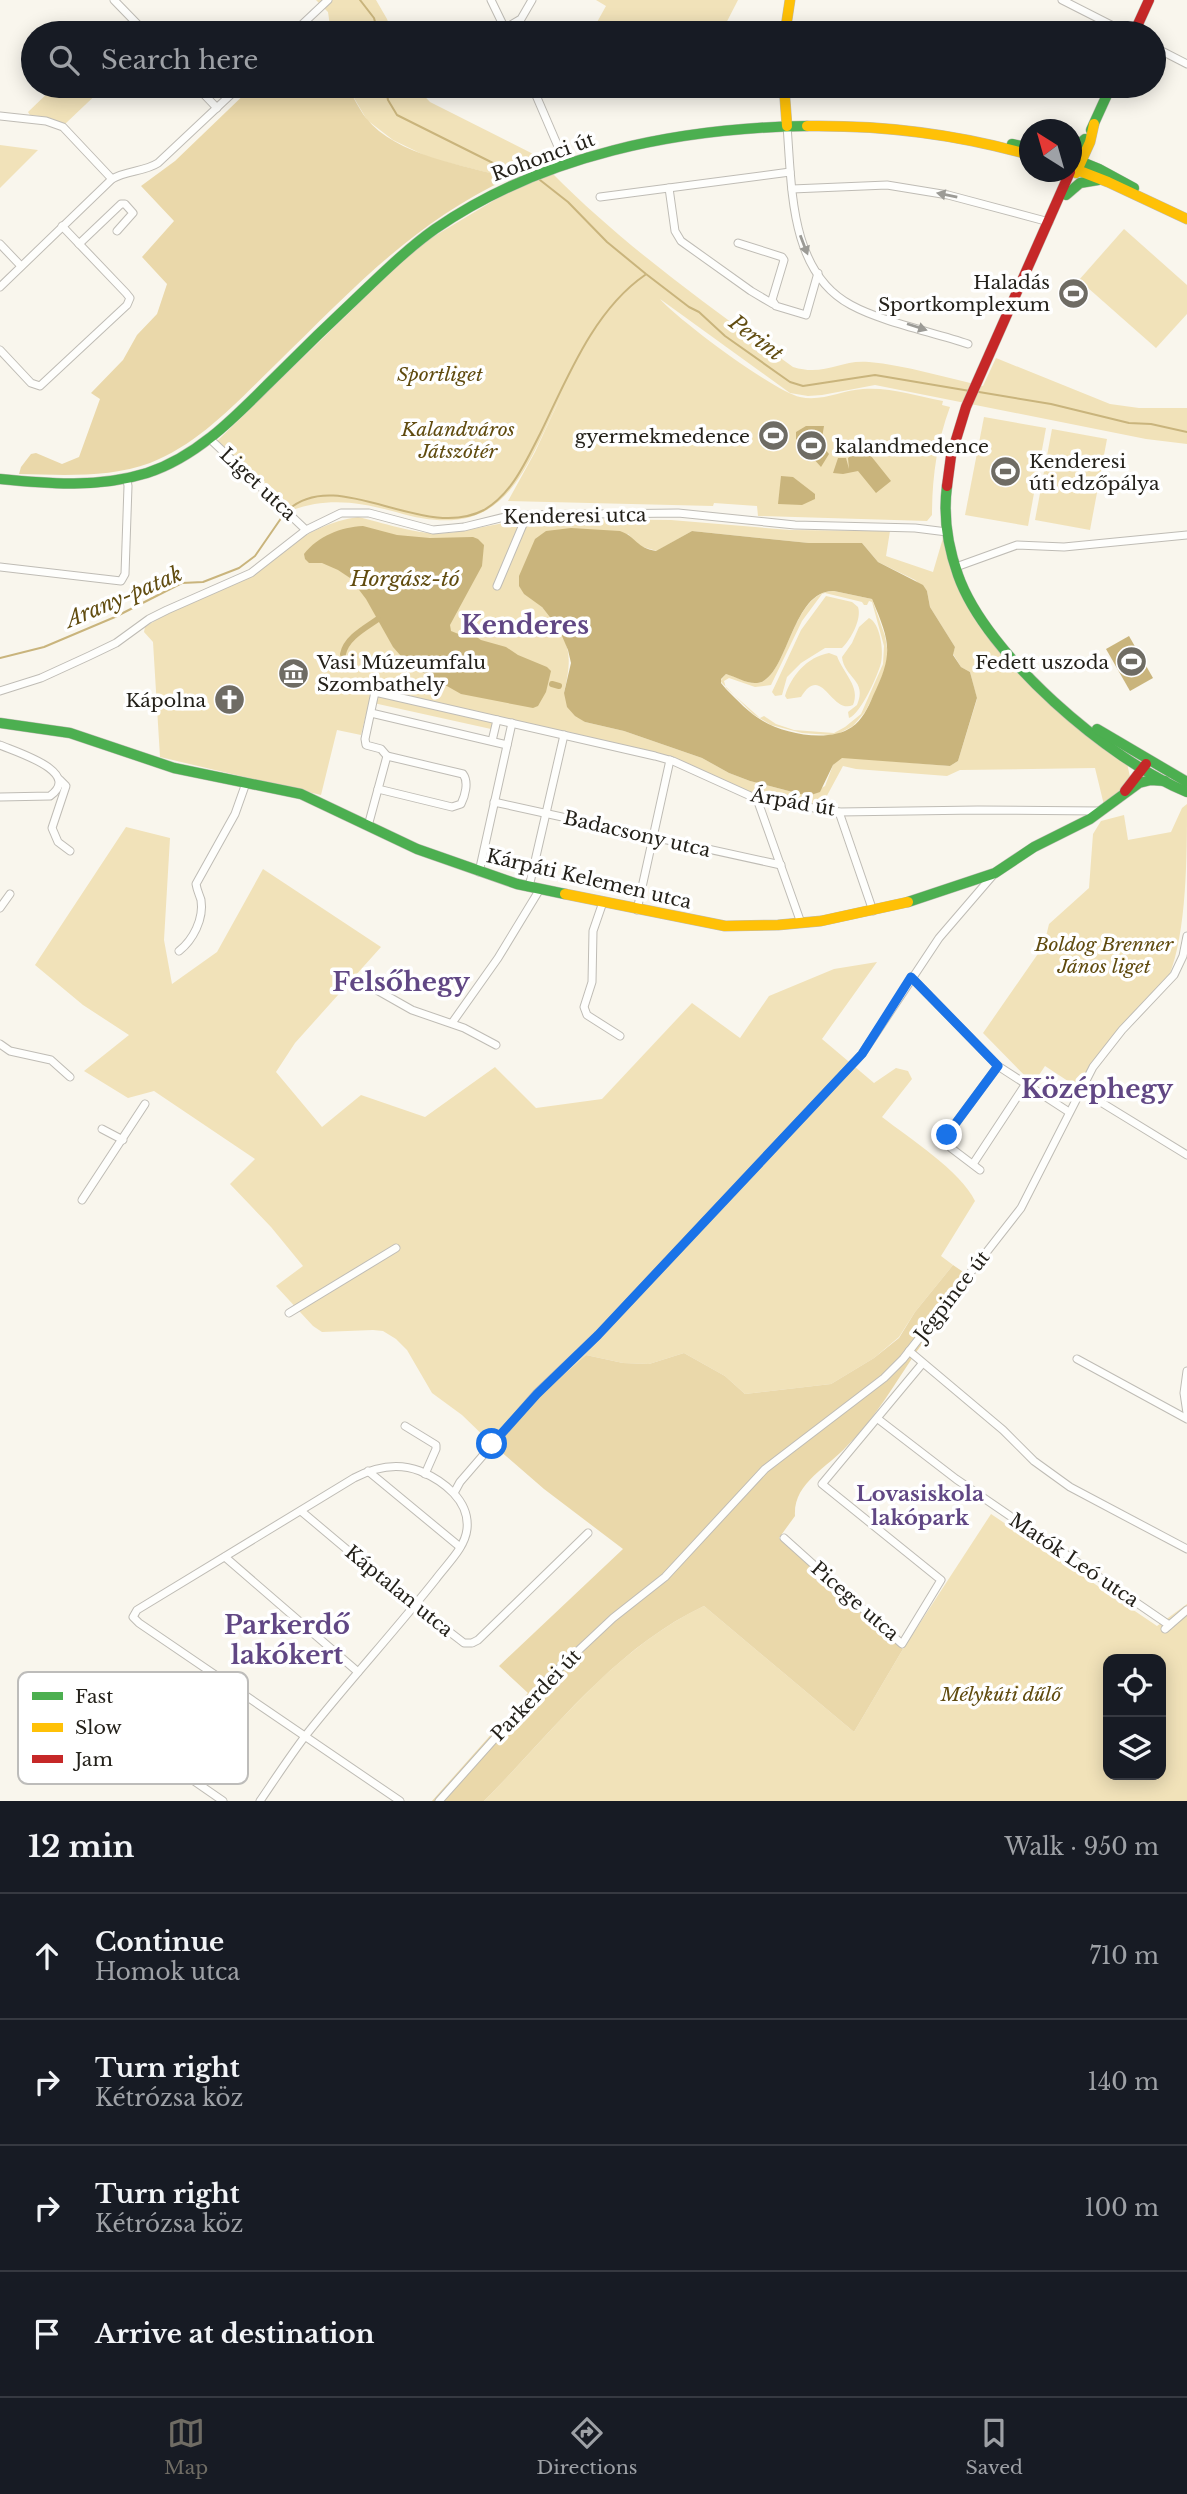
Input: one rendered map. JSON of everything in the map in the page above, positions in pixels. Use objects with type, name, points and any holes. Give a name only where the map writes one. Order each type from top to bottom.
[{"type":"street","points":[[114,0],[134,21]]},
{"type":"street","points":[[306,21],[328,0]]},
{"type":"street","points":[[491,0],[500,21]]},
{"type":"street","points":[[518,21],[533,0]]},
{"type":"street","points":[[787,21],[790,0]]},
{"type":"street","points":[[1062,0],[1103,21]]},
{"type":"street","points":[[1139,21],[1149,0]]},
{"type":"street","points":[[1166,53],[1187,64]]},
{"type":"street","points":[[207,98],[217,108]]},
{"type":"street","points":[[0,287],[112,179],[122,174],[145,170],[158,163],[227,98]]},
{"type":"street","points":[[536,98],[566,165]]},
{"type":"street","points":[[785,98],[792,189],[802,239],[818,273],[834,293],[862,310],[968,344]]},
{"type":"street","points":[[1082,150],[1106,98]]},
{"type":"street","points":[[0,116],[46,121],[63,127],[112,179]]},
{"type":"street","name":"Rohonci út","points":[[0,480],[58,483],[127,480],[169,466],[211,439],[414,244],[464,210],[513,184],[566,165],[607,152],[665,140],[786,126],[928,132],[1019,151]]},
{"type":"street","points":[[1088,140],[1092,159],[1099,169]]},
{"type":"street","points":[[1082,166],[1099,169],[1187,219]]},
{"type":"street","points":[[1082,168],[1164,207]]},
{"type":"street","points":[[600,197],[790,172]]},
{"type":"street","points":[[1064,192],[1087,180],[1108,182]]},
{"type":"street","points":[[1063,182],[1064,192]]},
{"type":"street","points":[[1068,182],[966,407],[947,466],[947,531],[956,567],[978,617],[999,645],[1084,727],[1124,756],[1187,782]]},
{"type":"street","points":[[792,189],[887,185],[948,195],[1049,222]]},
{"type":"street","points":[[669,188],[675,230],[681,241],[773,304],[806,315],[818,273]]},
{"type":"street","points":[[79,244],[121,204],[125,204],[133,214],[117,231]]},
{"type":"street","points":[[0,351],[31,383],[40,386],[127,305],[130,298],[126,293],[62,226]]},
{"type":"street","points":[[738,243],[785,260],[773,304]]},
{"type":"street","points":[[0,244],[21,266]]},
{"type":"street","name":"Liget utca","points":[[211,439],[306,530]]},
{"type":"street","points":[[0,567],[121,581],[125,574],[127,480]]},
{"type":"street","name":"Kenderesi utca","points":[[0,691],[41,678],[116,643],[158,615],[251,573],[306,530],[330,516],[354,511],[433,530],[449,530],[499,517],[527,514],[678,513],[795,525],[947,531]]},
{"type":"street","points":[[497,586],[527,514]]},
{"type":"street","points":[[956,567],[1017,545],[1064,547],[1187,536]]},
{"type":"street","points":[[1043,689],[1146,764],[1164,781],[1187,792]]},
{"type":"street","name":"Árpád út","points":[[371,713],[375,692],[670,760],[757,799],[839,811],[1102,811]]},
{"type":"street","points":[[378,789],[452,807],[461,804],[467,782],[463,774],[387,756],[381,750],[366,745],[371,713],[508,745]]},
{"type":"street","points":[[492,741],[496,720]]},
{"type":"street","name":"Kárpáti Kelemen utca","points":[[0,723],[70,733],[174,768],[301,794],[417,849],[479,872],[535,888],[725,926],[801,923],[906,903],[995,873],[1034,847],[1076,827],[1144,782],[1164,781]]},
{"type":"street","points":[[479,872],[512,723]]},
{"type":"street","points":[[452,1023],[498,958],[535,888],[564,735]]},
{"type":"street","points":[[0,745],[53,770],[66,786],[52,828],[58,842],[70,851]]},
{"type":"street","points":[[368,825],[387,756]]},
{"type":"street","points":[[1124,756],[1132,767],[1132,780]]},
{"type":"street","points":[[637,910],[670,760]]},
{"type":"street","name":"Kárpáti Kelemen utca","points":[[1123,794],[1146,764]]},
{"type":"street","points":[[0,797],[51,796],[59,787],[60,780]]},
{"type":"street","points":[[179,951],[190,940],[198,925],[201,902],[197,884],[235,814],[246,783]]},
{"type":"street","points":[[757,799],[801,923]]},
{"type":"street","name":"Badacsony utca","points":[[495,802],[653,839],[781,865]]},
{"type":"street","points":[[1070,810],[1074,814],[1076,827]]},
{"type":"street","points":[[839,811],[873,911]]},
{"type":"street","points":[[454,1493],[460,1482],[537,1394],[598,1335],[862,1054],[911,977],[950,924],[995,873]]},
{"type":"street","points":[[0,908],[10,894]]},
{"type":"street","points":[[603,902],[593,931],[593,982],[584,1003],[584,1011],[620,1036]]},
{"type":"street","name":"Jégpince út","points":[[641,1597],[665,1577],[765,1469],[884,1378],[909,1351],[1021,1208],[1067,1111],[1093,1067],[1122,1030],[1174,975],[1187,936]]},
{"type":"street","points":[[911,977],[998,1066],[1067,1111]]},
{"type":"street","points":[[359,980],[412,1010],[452,1023],[496,1045]]},
{"type":"street","points":[[0,1044],[10,1051],[51,1060],[70,1077]]},
{"type":"street","points":[[947,1135],[998,1066]]},
{"type":"street","points":[[972,1164],[1025,1085]]},
{"type":"street","points":[[1081,1090],[1187,1155]]},
{"type":"street","points":[[82,1200],[145,1104]]},
{"type":"street","points":[[102,1129],[123,1140]]},
{"type":"street","points":[[951,1148],[980,1170]]},
{"type":"street","points":[[289,1313],[396,1248]]},
{"type":"street","points":[[909,1351],[1003,1430],[1034,1461],[1061,1480],[1187,1549]]},
{"type":"street","points":[[1077,1359],[1187,1416]]},
{"type":"street","points":[[878,1419],[922,1364]]},
{"type":"street","points":[[1187,1371],[1184,1393],[1187,1416]]},
{"type":"street","name":"Picege utca","points":[[784,1538],[902,1644],[941,1580],[822,1484],[878,1419]]},
{"type":"street","name":"Matók Leó utca","points":[[878,1419],[956,1479],[1167,1627],[1187,1610]]},
{"type":"street","points":[[405,1426],[436,1445],[425,1474]]},
{"type":"street","points":[[210,1672],[139,1623],[133,1617],[137,1611],[368,1471],[398,1466],[425,1474],[447,1486],[460,1500],[467,1520],[465,1537],[460,1547],[415,1606],[305,1737],[260,1801]]},
{"type":"street","points":[[368,1471],[460,1547]]},
{"type":"street","name":"Káptalan utca","points":[[301,1511],[464,1643],[478,1640],[588,1533]]},
{"type":"street","points":[[225,1557],[358,1672]]},
{"type":"street","name":"Parkerdei út","points":[[439,1801],[548,1679],[613,1618],[641,1597]]},
{"type":"street","points":[[248,1698],[400,1801]]},
{"type":"street","points":[[198,1784],[223,1801]]},
{"type":"green space","points":[[316,0],[376,0],[388,21],[329,21],[328,12]]},
{"type":"green space","points":[[596,0],[738,0],[727,21],[598,21],[606,6]]},
{"type":"green space","points":[[43,98],[92,98],[65,124],[30,115],[28,112]]},
{"type":"green space","points":[[354,98],[426,98],[549,162],[509,178],[430,158],[393,140],[367,120]]},
{"type":"green space","points":[[0,145],[38,150],[0,188]]},
{"type":"green space","points":[[552,173],[638,251],[793,367],[814,370],[869,362],[983,386],[996,358],[1110,404],[1139,408],[1187,408],[1187,444],[1146,439],[875,385],[822,395],[791,393],[816,398],[873,389],[943,401],[942,405],[950,407],[936,460],[932,515],[927,521],[758,516],[757,506],[714,503],[713,506],[508,501],[535,452],[562,394],[521,476],[505,496],[486,511],[462,519],[433,520],[344,502],[318,503],[292,510],[217,441],[418,246],[513,189]],"holes":[[[660,299],[789,393],[727,354]]]},
{"type":"green space","points":[[1124,229],[1187,285],[1187,314],[1156,348],[1079,280]]},
{"type":"green space","name":"Kenderesi úti edzőpálya","points":[[984,417],[1046,428],[1028,526],[965,515]]},
{"type":"green space","points":[[1052,429],[1107,439],[1090,530],[1035,520]]},
{"type":"green space","points":[[358,517],[415,531],[437,533],[459,532],[533,519],[671,520],[790,530],[890,531],[886,556],[933,572],[943,538],[994,643],[1127,763],[1130,777],[1123,789],[1104,805],[1095,768],[960,770],[947,776],[843,766],[823,803],[833,806],[833,809],[751,793],[675,760],[494,718],[491,729],[369,702],[361,735],[337,730],[321,795],[160,757],[153,642],[144,632],[145,627],[171,612],[256,573],[311,532]],"holes":[[[692,531],[809,543],[862,543],[878,562],[915,580],[927,591],[930,607],[955,647],[953,654],[961,667],[970,672],[977,699],[958,761],[950,766],[842,757],[833,765],[825,786],[808,796],[750,781],[702,758],[624,731],[585,722],[564,693],[569,666],[567,647],[542,607],[628,534],[639,546],[657,551]]]},
{"type":"green space","points":[[834,591],[872,599],[885,636],[888,661],[877,689],[865,712],[853,726],[838,734],[802,733],[771,725],[753,714],[735,696],[760,718],[764,716],[776,724],[794,730],[834,733],[861,714],[883,664],[884,646],[872,602],[864,605],[862,602],[825,593]]},
{"type":"green space","points":[[822,594],[802,621],[771,685],[755,687],[729,678],[724,681],[726,687],[720,681],[726,674],[753,683],[767,678],[776,668],[799,619],[808,605]]},
{"type":"green space","points":[[826,596],[852,602],[858,607],[857,623],[852,634],[842,648],[825,648],[801,663],[787,677],[782,695],[775,696],[772,692],[801,630]]},
{"type":"green space","points":[[869,618],[876,625],[880,638],[881,663],[863,702],[849,718],[848,712],[857,705],[860,690],[842,657],[859,627]]},
{"type":"green space","points":[[829,653],[837,656],[853,686],[853,705],[845,706],[839,703],[815,685],[808,688],[801,697],[787,699],[785,696],[788,689],[801,669],[821,655]]},
{"type":"green space","name":"Boldog Brenner János liget","points":[[1187,804],[1183,915],[1169,976],[1099,1056],[1077,1087],[1045,1066],[1033,1084],[983,1033],[1044,945],[1049,924],[1089,888],[1093,834],[1101,821],[1124,815],[1128,840],[1171,832],[1182,808]]},
{"type":"green space","points":[[126,827],[170,838],[164,940],[172,984],[217,952],[263,869],[381,947],[295,1043],[276,1072],[322,1127],[361,1095],[425,1117],[495,1067],[536,1108],[602,1099],[692,1003],[740,1038],[769,996],[834,969],[877,962],[822,1039],[874,1083],[896,1068],[908,1071],[912,1079],[882,1117],[947,1167],[975,1201],[941,1256],[953,1265],[915,1312],[899,1337],[874,1358],[831,1384],[745,1394],[725,1376],[684,1353],[649,1364],[623,1363],[586,1355],[492,1444],[462,1415],[432,1393],[407,1350],[396,1339],[383,1331],[373,1330],[322,1332],[313,1326],[276,1286],[303,1266],[230,1184],[255,1159],[154,1091],[128,1098],[84,1071],[129,1035],[83,1005],[35,965]]},
{"type":"green space","name":"Mélykúti dűlő","points":[[991,1514],[1157,1626],[1187,1604],[1187,1801],[484,1801],[612,1669],[671,1624],[704,1606],[854,1732],[903,1649]]},
{"type":"shaded area","points":[[241,98],[353,98],[366,118],[395,142],[432,157],[509,178],[442,216],[384,261],[232,407],[185,445],[150,463],[119,471],[19,474],[31,454],[36,453],[62,464],[79,457],[100,399],[91,393],[123,360],[137,335],[157,314],[167,284],[142,257],[174,221],[141,186],[175,161]]},
{"type":"shaded area","points":[[953,1265],[972,1278],[867,1424],[805,1485],[799,1494],[795,1516],[779,1538],[903,1649],[854,1732],[704,1606],[671,1624],[613,1668],[484,1801],[432,1801],[528,1693],[499,1666],[623,1549],[544,1489],[492,1444],[586,1355],[623,1363],[649,1364],[684,1353],[725,1376],[745,1394],[831,1384],[874,1358],[899,1338],[915,1312]]},
{"type":"water","name":"kalandmedence","points":[[806,426],[824,426],[824,446],[813,450],[817,454],[824,448],[829,454],[821,467],[808,447],[796,439],[796,432]]},
{"type":"water","points":[[863,446],[891,481],[876,493],[858,471],[833,473],[838,458],[846,458],[849,469],[848,458]]},
{"type":"water","points":[[781,476],[793,477],[815,494],[815,499],[802,505],[778,504]]},
{"type":"water","name":"Horgász-tó","points":[[363,526],[397,535],[430,538],[473,537],[484,545],[482,566],[450,625],[451,631],[461,635],[471,633],[481,640],[506,647],[547,667],[551,671],[546,692],[538,706],[533,708],[461,694],[408,664],[393,647],[366,599],[350,578],[322,563],[309,563],[305,559],[304,554],[323,537],[346,528]]},
{"type":"water","points":[[571,528],[620,531],[644,547],[656,551],[692,531],[809,543],[862,543],[878,562],[923,585],[930,607],[955,647],[953,655],[961,667],[970,672],[977,698],[958,761],[950,766],[842,758],[833,765],[820,792],[808,796],[750,781],[702,758],[624,731],[585,722],[567,707],[564,693],[571,663],[559,629],[542,607],[524,594],[519,586],[519,576],[535,539],[546,531]],"holes":[[[834,591],[872,599],[886,637],[887,658],[869,705],[852,727],[842,732],[820,736],[783,730],[753,714],[721,683],[726,674],[753,683],[767,678],[776,667],[799,618],[808,604],[820,594]]]},
{"type":"water","points":[[1129,636],[1153,678],[1130,691],[1106,649]]},
{"type":"waterway","name":"Perint","points":[[360,0],[375,21]]},
{"type":"waterway","name":"Perint","points":[[388,98],[397,115],[497,165],[529,175]]},
{"type":"waterway","name":"Perint","points":[[540,180],[568,202],[607,242],[646,274],[699,312],[725,336],[790,382],[803,386],[875,375],[970,391]]},
{"type":"waterway","name":"Arany-patak","points":[[288,510],[308,498],[331,496],[435,517],[460,517],[484,510],[503,495],[517,476],[571,369],[596,327],[610,307],[645,275]]},
{"type":"waterway","name":"Perint","points":[[979,392],[1051,404],[1129,423],[1151,424],[1187,432]]},
{"type":"waterway","name":"Arany-patak","points":[[0,658],[44,647],[115,617],[182,583],[203,582],[239,568],[255,556],[284,514]]},
{"type":"waterway","points":[[343,654],[352,638],[378,619]]},
{"type":"waterway","points":[[552,684],[559,686]]},
{"type":"traffic: fast","points":[[1091,130],[1106,98]]},
{"type":"traffic: fast","points":[[0,479],[55,483],[111,481],[147,473],[182,457],[213,436],[417,242],[476,203],[520,182],[566,164],[661,140],[758,128],[807,126]]},
{"type":"traffic: fast","points":[[1012,144],[1019,146]]},
{"type":"traffic: fast","points":[[1082,162],[1134,188]]},
{"type":"traffic: fast","points":[[1066,195],[1080,183],[1098,180]]},
{"type":"traffic: fast","points":[[947,486],[946,520],[954,564],[973,606],[995,638],[1022,671],[1088,731],[1156,777],[1187,792]]},
{"type":"traffic: fast","points":[[0,723],[70,733],[174,768],[301,794],[417,849],[517,884],[565,894]]},
{"type":"traffic: fast","points":[[1097,729],[1187,782]]},
{"type":"traffic: fast","points":[[908,902],[995,873],[1034,847],[1090,819],[1139,783],[1165,781]]},
{"type":"traffic: slow","points":[[787,21],[790,0]]},
{"type":"traffic: slow","points":[[785,98],[787,126]]},
{"type":"traffic: slow","points":[[1082,160],[1094,124]]},
{"type":"traffic: slow","points":[[807,126],[920,132],[975,141],[1019,152]]},
{"type":"traffic: slow","points":[[1082,172],[1187,219]]},
{"type":"traffic: slow","points":[[565,894],[725,926],[821,921],[908,902]]},
{"type":"traffic: jam","points":[[1139,21],[1149,0]]},
{"type":"traffic: jam","points":[[947,486],[951,456],[966,407],[1066,182]]},
{"type":"traffic: jam","points":[[1125,791],[1146,764]]},
{"type":"place","name":"Haladás Sportkomplexum","points":[[1073,293]]},
{"type":"place","name":"gyermekmedence","points":[[773,436]]},
{"type":"place","name":"kalandmedence","points":[[812,446]]},
{"type":"place","name":"Kenderesi úti edzőpálya","points":[[1006,472]]},
{"type":"place","name":"Fedett uszoda","points":[[1132,662]]},
{"type":"place","name":"Vasi Múzeumfalu Szombathely","points":[[294,673]]},
{"type":"place","name":"Kápolna","points":[[229,700]]},
{"type":"district","name":"Kenderes","points":[[525,625]]},
{"type":"district","name":"Felsőhegy","points":[[401,982]]},
{"type":"district","name":"Középhegy","points":[[1097,1089]]},
{"type":"district","name":"Lovasiskola lakópark","points":[[920,1506]]},
{"type":"district","name":"Parkerdő lakókert","points":[[287,1640]]},
{"type":"route","points":[[492,1444],[862,1054],[911,977],[998,1066],[947,1135]]},
{"type":"park label","name":"Sportliget","points":[[440,374]]},
{"type":"park label","name":"Kalandváros Játszótér","points":[[458,440]]}]
